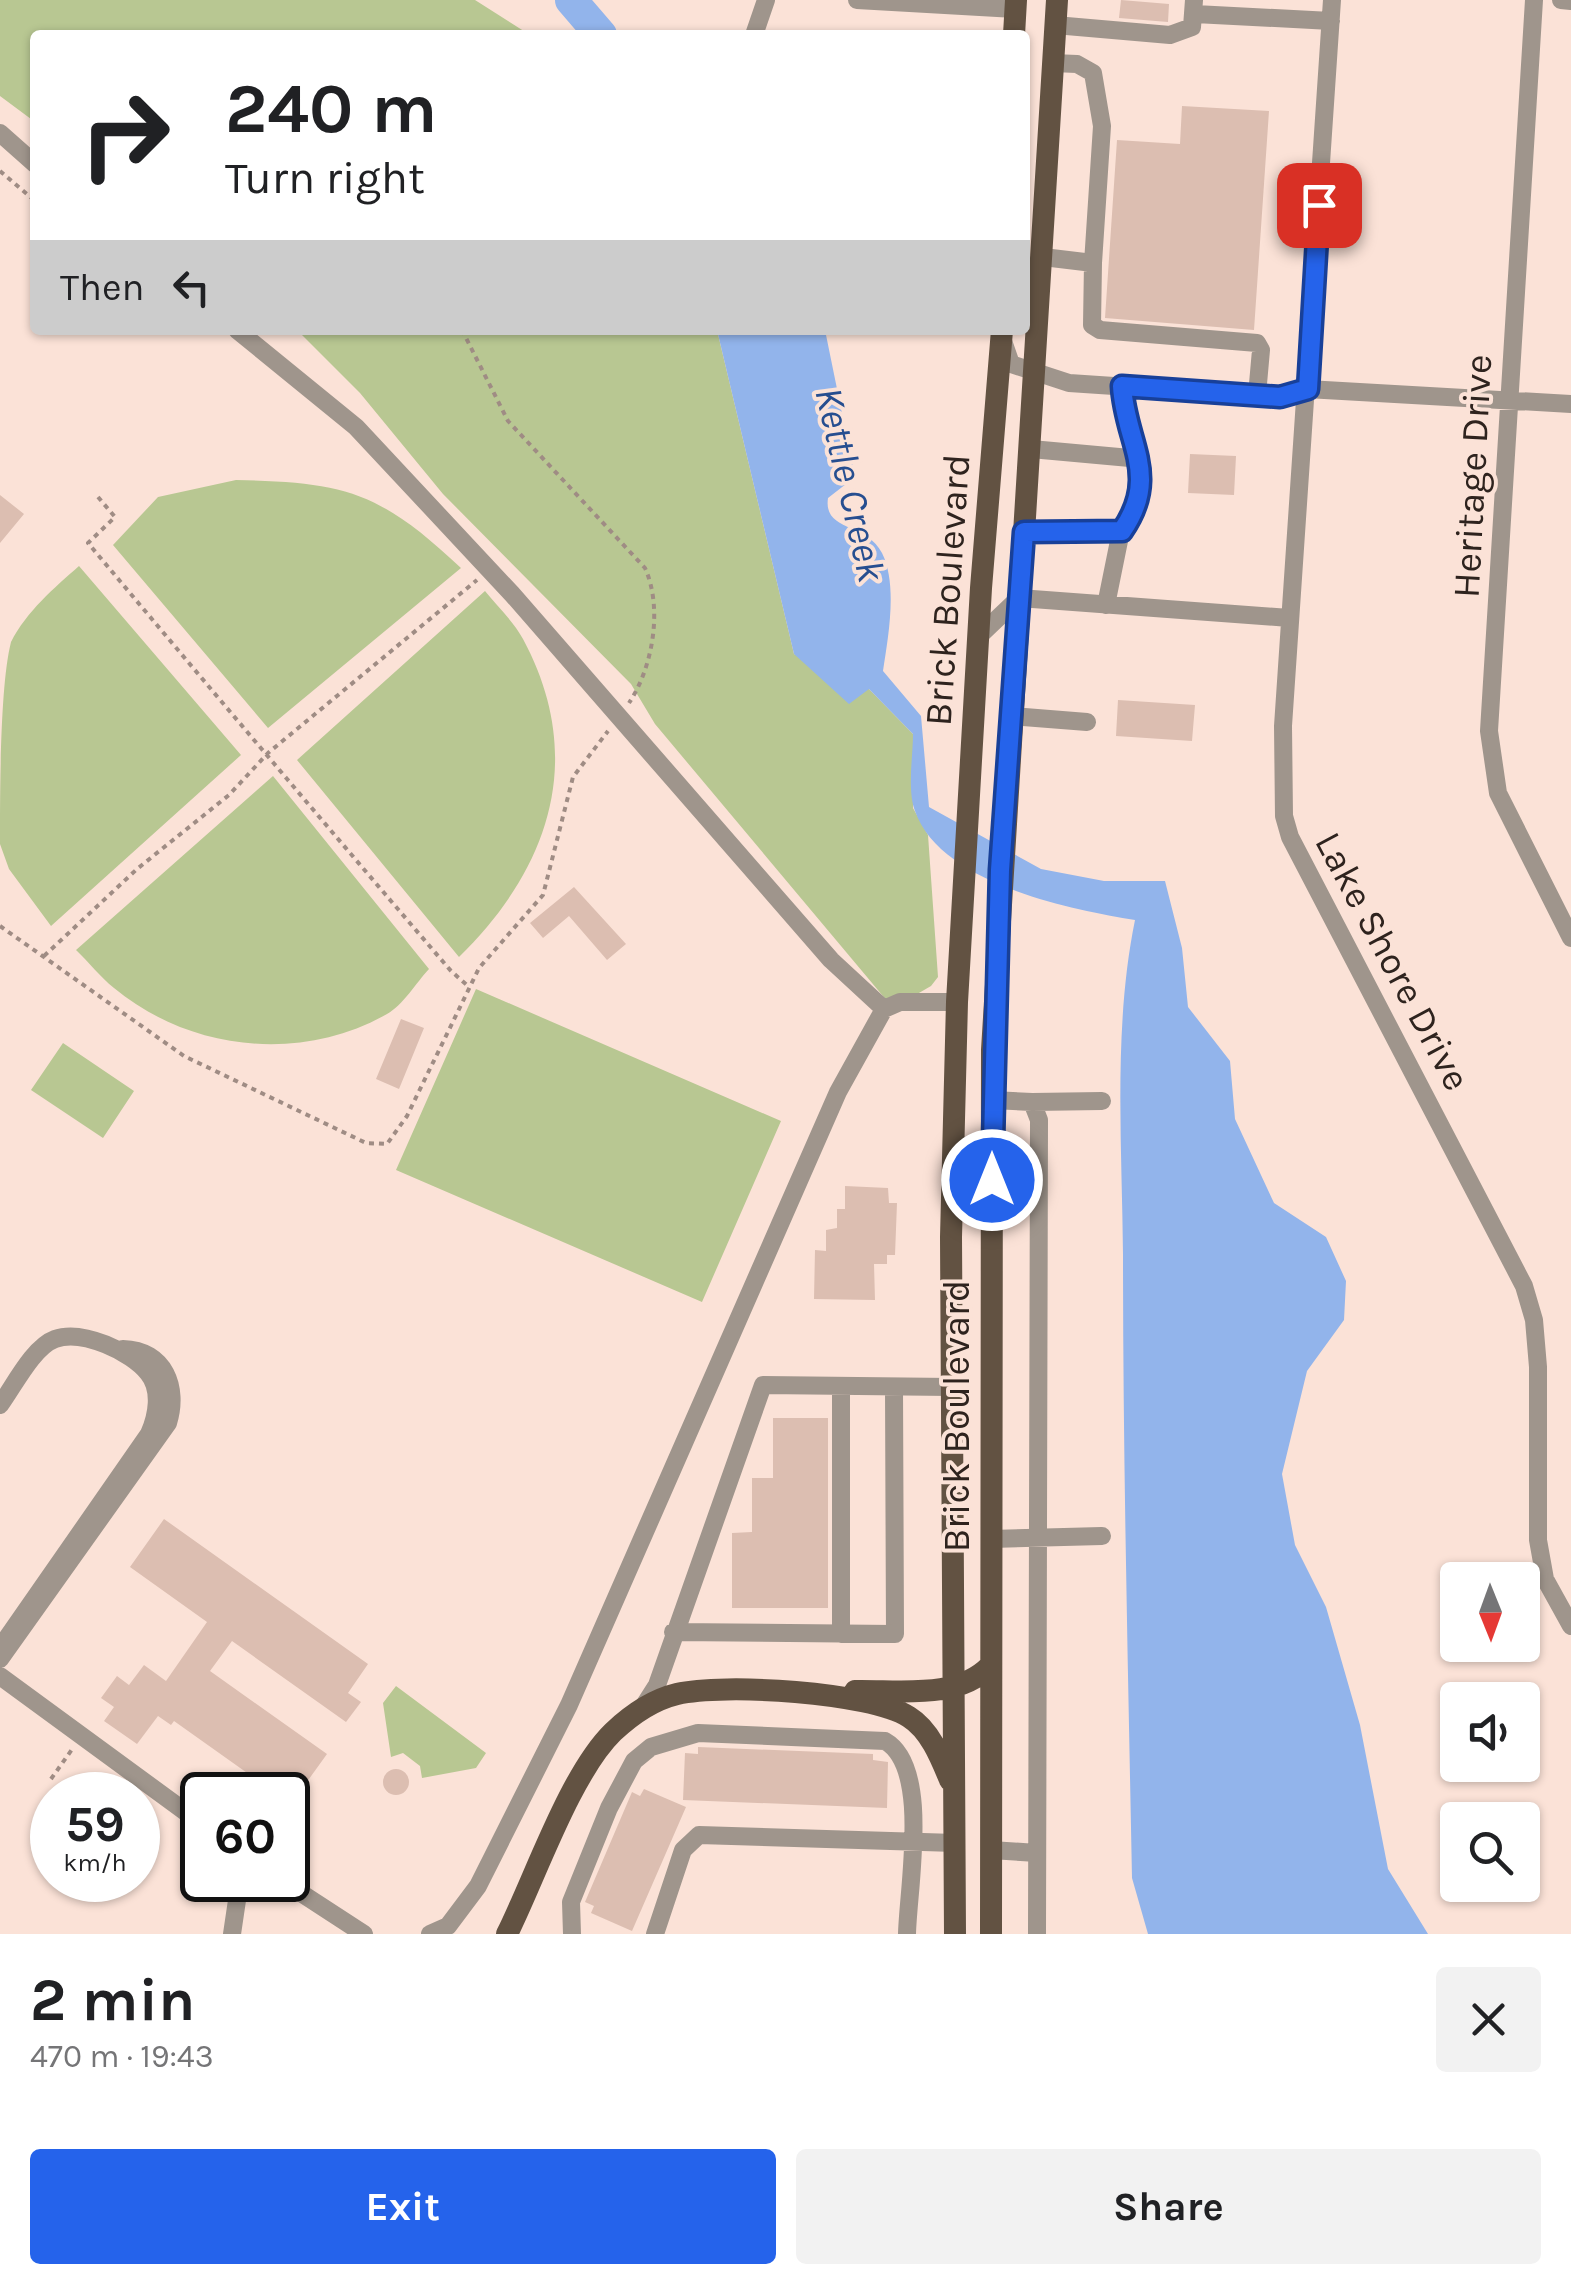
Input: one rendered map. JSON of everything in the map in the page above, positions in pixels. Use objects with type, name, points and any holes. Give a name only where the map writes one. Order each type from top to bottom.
[{"type":"main road","name":"Brick Boulevard","points":[[990,1934],[992,1100],[998,907],[1037,376],[1057,0]]},
{"type":"main road","points":[[1014,30],[1015,4]]},
{"type":"main road","name":"Brick Boulevard","points":[[956,1934],[952,1387],[957,1002],[978,637],[1002,335]]},
{"type":"main road","points":[[508,1934],[585,1769],[610,1734],[643,1707],[679,1693],[954,1688],[974,1682],[990,1666]]},
{"type":"main road","points":[[821,1692],[911,1718],[937,1748],[954,1790]]},
{"type":"main road","points":[[530,1934],[527,1916],[535,1878]]},
{"type":"street","points":[[756,30],[766,0]]},
{"type":"street","points":[[857,0],[1015,4]]},
{"type":"street","name":"Lake Shore Drive","points":[[1332,0],[1290,618],[1284,816],[1309,876],[1451,1139],[1524,1286],[1534,1320],[1538,1367],[1538,1540],[1544,1579],[1571,1626]]},
{"type":"street","name":"Heritage Drive","points":[[1534,0],[1488,731],[1491,767],[1526,855],[1571,938]]},
{"type":"street","points":[[1561,0],[1571,0]]},
{"type":"street","points":[[1056,24],[1170,35],[1188,31],[1195,7],[1330,21]]},
{"type":"street","points":[[1054,63],[1077,64],[1092,73],[1102,126],[1092,325],[1100,330],[1258,343],[1262,350],[1257,395]]},
{"type":"street","points":[[0,133],[30,160]]},
{"type":"street","points":[[1043,257],[1094,262]]},
{"type":"street","points":[[243,335],[356,427],[489,570],[831,960],[884,1009]]},
{"type":"street","points":[[1002,335],[1011,364],[1037,376],[1280,397],[1308,389],[1571,404]]},
{"type":"street","points":[[1106,605],[1122,531],[1134,514],[1141,458],[1122,386]]},
{"type":"street","points":[[1031,449],[1141,458]]},
{"type":"street","points":[[1024,532],[1122,531]]},
{"type":"street","points":[[978,637],[1018,598],[1290,618]]},
{"type":"street","points":[[1011,716],[1087,722]]},
{"type":"street","points":[[430,1934],[448,1926],[478,1886],[569,1705],[838,1092],[884,1009],[900,1002],[957,1002]]},
{"type":"street","points":[[992,1100],[1102,1101]]},
{"type":"street","points":[[1032,1102],[1039,1120],[1037,1934]]},
{"type":"street","points":[[0,1405],[51,1340],[85,1338],[112,1348],[135,1349],[155,1360],[170,1376],[173,1394],[168,1423],[0,1648]]},
{"type":"street","points":[[643,1707],[657,1685],[763,1385],[952,1387]]},
{"type":"street","points":[[841,1386],[841,1634]]},
{"type":"street","points":[[674,1632],[895,1634],[894,1388]]},
{"type":"street","points":[[0,1659],[119,1486]]},
{"type":"street","points":[[991,1539],[1102,1536]]},
{"type":"street","points":[[0,1676],[180,1808]]},
{"type":"street","points":[[572,1934],[571,1902],[621,1783],[650,1747],[680,1735],[886,1742],[896,1748],[910,1771],[912,1842],[907,1934]]},
{"type":"street","points":[[655,1934],[683,1850],[699,1835],[955,1843]]},
{"type":"street","points":[[991,1850],[1037,1853]]},
{"type":"street","points":[[310,1899],[364,1934]]},
{"type":"street","points":[[232,1934],[237,1902]]},
{"type":"path","points":[[0,171],[30,197]]},
{"type":"path","points":[[0,926],[184,1056],[378,1145],[387,1144],[398,1133],[468,986],[543,894],[572,776],[620,718],[644,669],[656,614],[654,587],[645,568],[508,421],[465,335]]},
{"type":"path","points":[[98,497],[115,517],[88,543],[188,667],[268,753],[468,986]]},
{"type":"path","points":[[44,956],[137,869],[229,795],[268,753],[489,570]]},
{"type":"path","points":[[56,1772],[81,1736]]},
{"type":"green space","points":[[0,0],[475,0],[522,30],[30,30],[30,118],[0,96]]},
{"type":"green space","points":[[302,335],[718,335],[794,654],[869,689],[913,734],[913,808],[928,835],[938,977],[931,986],[893,1008],[655,724],[631,684],[443,494],[360,393]]},
{"type":"green space","points":[[236,480],[306,484],[359,496],[407,522],[461,568],[268,728],[113,545],[158,497]]},
{"type":"green space","points":[[79,566],[241,755],[51,926],[9,869],[0,844],[5,684],[11,642],[17,631]]},
{"type":"green space","points":[[485,591],[523,639],[542,683],[553,726],[555,768],[549,809],[536,849],[491,923],[459,957],[297,760]]},
{"type":"green space","points":[[273,776],[429,969],[393,1010],[354,1030],[283,1044],[211,1037],[144,1009],[109,984],[76,950]]},
{"type":"green space","points":[[476,989],[781,1121],[702,1302],[396,1170]]},
{"type":"green space","points":[[63,1043],[134,1091],[103,1138],[31,1090]]},
{"type":"green space","points":[[396,1686],[486,1753],[476,1768],[422,1778],[420,1766],[403,1753],[391,1757],[383,1703]]},
{"type":"water","points":[[718,335],[826,335],[855,477],[828,498],[828,509],[832,517],[875,543],[887,566],[890,612],[883,671],[921,716],[929,807],[1041,869],[1104,881],[1165,881],[1182,948],[1188,1007],[1230,1061],[1235,1119],[1274,1203],[1326,1237],[1346,1281],[1344,1320],[1307,1371],[1282,1474],[1295,1545],[1326,1607],[1360,1725],[1388,1869],[1428,1934],[1148,1934],[1132,1878],[1125,1488],[1120,1086],[1124,1002],[1135,920],[1043,900],[978,874],[950,857],[929,836],[915,811],[911,783],[913,734],[869,689],[849,704],[794,654]]},
{"type":"building","points":[[1121,0],[1169,4],[1168,22],[1119,18]]},
{"type":"building","points":[[1182,106],[1269,111],[1254,330],[1105,318],[1117,140],[1180,144]]},
{"type":"building","points":[[1190,454],[1236,456],[1234,495],[1188,493]]},
{"type":"building","points":[[0,495],[24,514],[0,543]]},
{"type":"building","points":[[1118,700],[1195,705],[1192,741],[1116,736]]},
{"type":"building","points":[[574,887],[626,944],[607,960],[569,916],[543,938],[530,923]]},
{"type":"building","points":[[401,1019],[424,1028],[399,1089],[376,1079]]},
{"type":"building","points":[[845,1186],[888,1188],[889,1203],[897,1203],[895,1255],[887,1255],[887,1264],[874,1264],[875,1300],[814,1299],[815,1250],[826,1251],[826,1230],[837,1228],[837,1209],[845,1209]]},
{"type":"building","points":[[773,1418],[828,1418],[828,1608],[732,1608],[732,1533],[752,1532],[752,1478],[773,1478]]},
{"type":"building","points":[[164,1519],[368,1664],[348,1693],[361,1702],[346,1722],[232,1641],[210,1671],[327,1754],[310,1778],[310,1772],[246,1772],[174,1721],[171,1725],[158,1716],[137,1744],[104,1721],[114,1707],[101,1698],[117,1676],[129,1685],[144,1665],[166,1681],[207,1622],[130,1567]]},
{"type":"building","points":[[698,1747],[873,1754],[873,1760],[888,1762],[887,1808],[683,1800],[685,1753],[698,1754]]},
{"type":"building","points":[[396,1769],[405,1773],[409,1782],[405,1791],[396,1795],[387,1791],[383,1782],[387,1773]]},
{"type":"building","points":[[644,1789],[686,1807],[632,1931],[591,1913],[594,1906],[585,1902],[632,1792],[640,1796]]},
{"type":"waterway","name":"Kettle Creek","points":[[571,0],[597,30]]},
{"type":"route","points":[[992,1180],[992,1050],[1000,870],[1024,532],[1122,531],[1134,514],[1141,458],[1123,402],[1122,386],[1280,397],[1308,389],[1319,205]]}]
